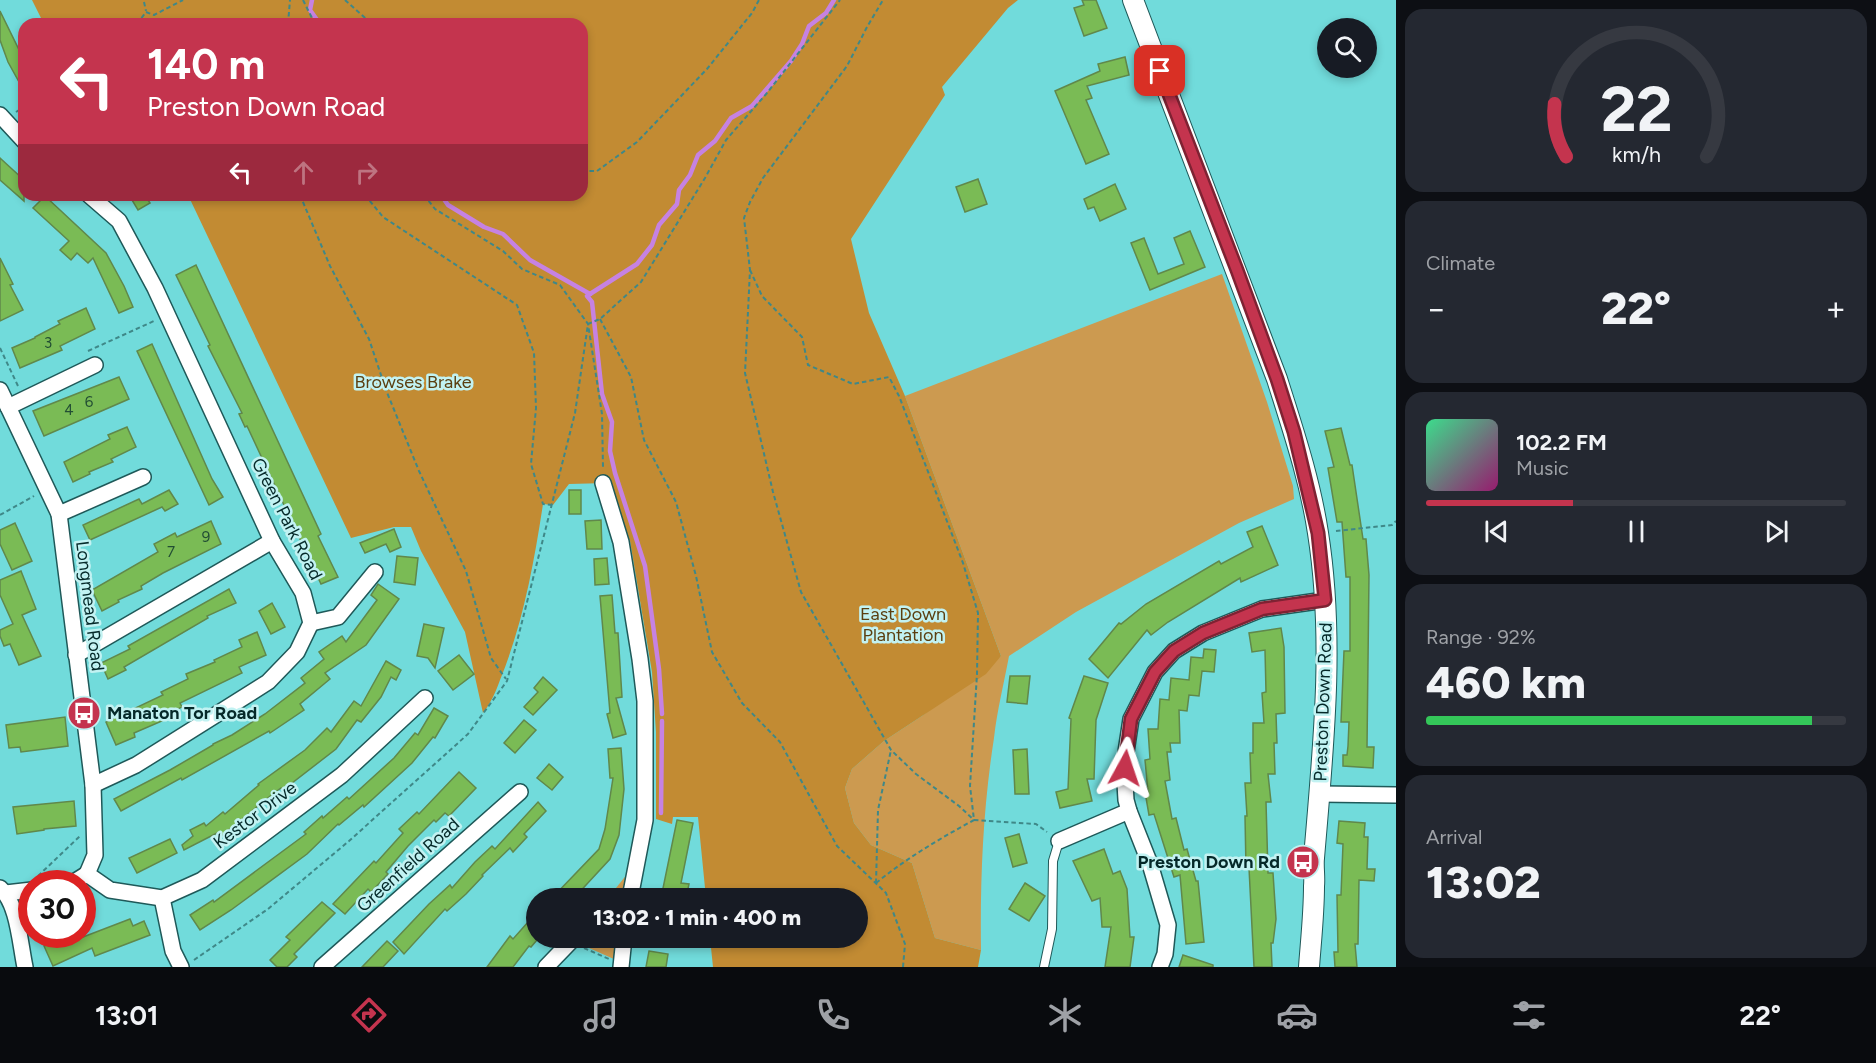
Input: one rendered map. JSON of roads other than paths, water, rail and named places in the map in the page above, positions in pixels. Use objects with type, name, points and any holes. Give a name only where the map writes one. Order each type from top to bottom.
[{"type":"street","name":"Preston Down Road","points":[[1133,0],[1277,379],[1294,432],[1318,533],[1327,646],[1324,738],[1314,862],[1315,885],[1309,967]]},
{"type":"street","points":[[0,115],[18,134]]},
{"type":"street","name":"Green Park Road","points":[[97,201],[119,221],[168,315],[272,541],[303,593],[310,623]]},
{"type":"street","points":[[8,407],[95,365]]},
{"type":"street","name":"Longmead Road","points":[[0,390],[59,514],[93,785],[95,855],[89,870]]},
{"type":"street","points":[[59,514],[143,477]]},
{"type":"street","points":[[603,483],[621,542],[645,701],[645,820],[632,888]]},
{"type":"street","points":[[76,654],[272,541]]},
{"type":"street","points":[[93,785],[136,765],[268,682],[297,652],[310,623],[338,617],[375,572]]},
{"type":"street","points":[[1160,967],[1165,954],[1168,925],[1150,864],[1128,811],[1125,783],[1126,752],[1131,719],[1155,672],[1174,651],[1203,633],[1262,609],[1325,600]]},
{"type":"street","name":"Kestor Drive","points":[[162,898],[202,880],[342,775],[425,698]]},
{"type":"street","name":"Greenfield Road","points":[[322,967],[520,792]]},
{"type":"street","points":[[1320,794],[1396,795]]},
{"type":"street","points":[[1059,840],[1128,811]]},
{"type":"street","points":[[96,880],[110,890],[162,898],[173,951],[187,964]]},
{"type":"street","points":[[3,891],[12,906],[25,967]]},
{"type":"street","points":[[546,967],[572,948]]},
{"type":"street","points":[[616,964],[621,948]]},
{"type":"lane","points":[[1044,967],[1052,929],[1053,861],[1059,840]]},
{"type":"waterway","points":[[312,0],[310,10],[316,18]]},
{"type":"waterway","points":[[590,294],[637,264],[652,245],[659,225],[677,204],[679,190],[690,175],[698,155],[715,141],[731,118],[752,106],[791,61],[802,44],[809,26],[826,13],[834,0]]},
{"type":"waterway","points":[[445,201],[484,227],[503,234],[530,260],[590,294]]},
{"type":"waterway","points":[[590,294],[587,296],[592,302],[602,394],[612,422],[610,451],[645,566],[659,669],[662,714]]},
{"type":"waterway","points":[[661,813],[662,721]]},
{"type":"place","name":"Manaton Tor Road","points":[[84,713]]},
{"type":"place","name":"Preston Down Rd","points":[[1303,862]]},
{"type":"park label","name":"Browses Brake","points":[[413,382]]},
{"type":"park label","name":"East Down Plantation","points":[[903,624]]}]
